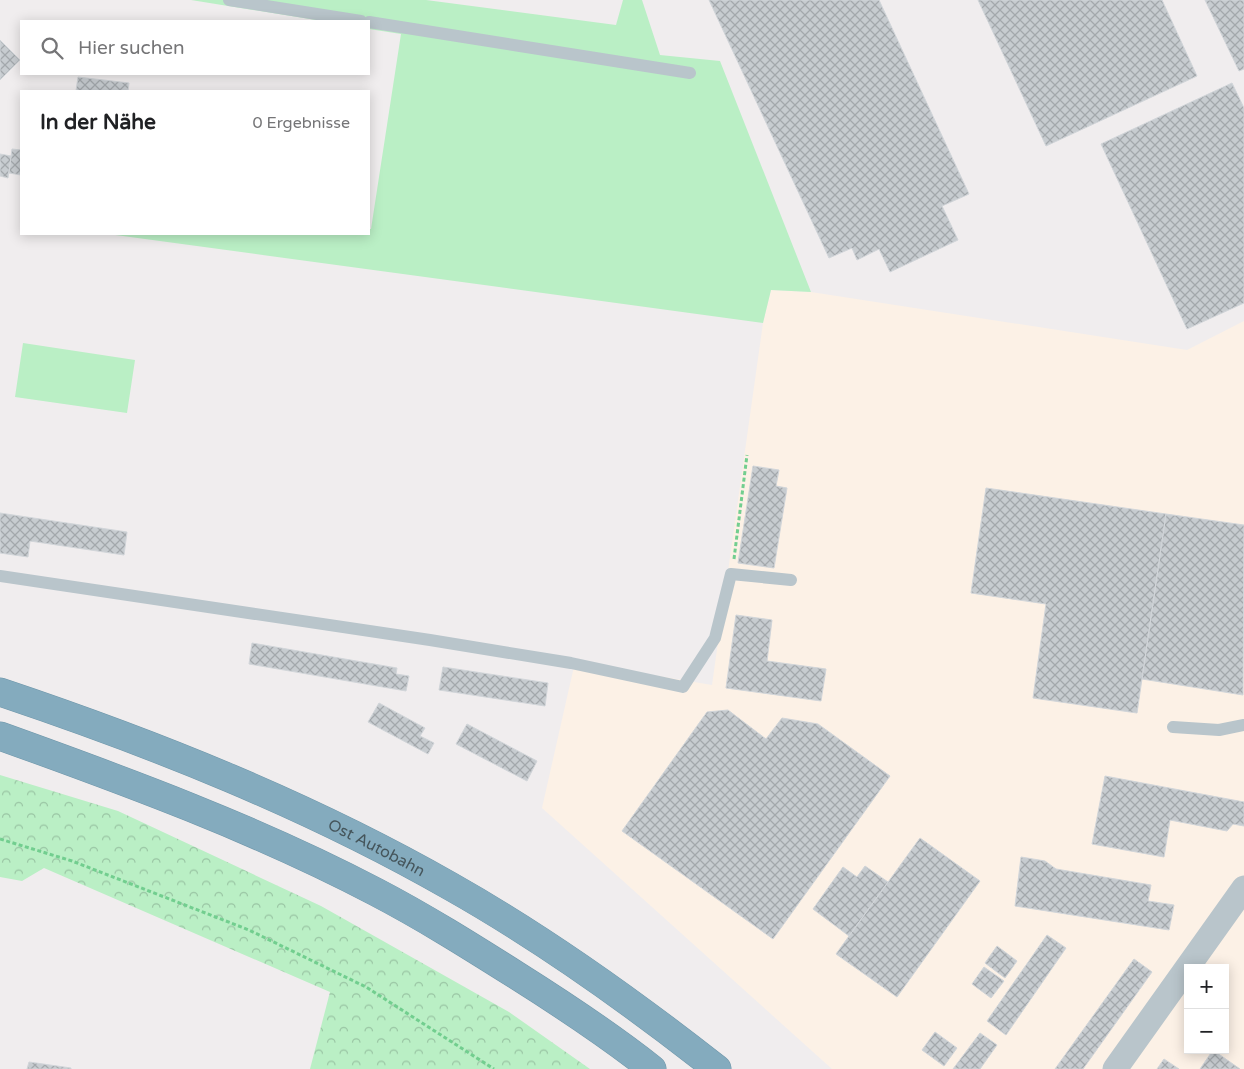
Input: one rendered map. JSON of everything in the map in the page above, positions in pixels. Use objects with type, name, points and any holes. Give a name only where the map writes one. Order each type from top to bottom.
[{"type":"highway","name":"Ost Autobahn","points":[[4,691],[198,764],[279,799],[384,850],[451,886],[559,953],[660,1025],[717,1069]]},
{"type":"highway","points":[[0,736],[230,823],[377,892],[556,1000],[652,1069]]},
{"type":"street","points":[[1116,1069],[1244,888]]},
{"type":"lane","points":[[229,0],[355,20]]},
{"type":"lane","points":[[370,22],[690,72]]},
{"type":"lane","points":[[0,576],[430,640],[571,663],[683,686],[715,638],[732,574],[791,580]]},
{"type":"lane","points":[[1173,727],[1219,730],[1244,725]]},
{"type":"path","points":[[732,574],[747,455]]},
{"type":"path","points":[[0,839],[72,861],[249,930],[366,986],[494,1069]]},
{"type":"shaded area","points":[[771,290],[811,292],[1187,350],[1244,321],[1244,1069],[832,1069],[542,808],[575,662],[712,685],[763,323]]},
{"type":"green space","points":[[191,0],[426,0],[616,25],[623,0],[642,0],[660,55],[720,61],[811,292],[771,290],[763,323],[115,235],[370,235],[401,34],[370,29],[370,20],[316,20]]},
{"type":"green space","points":[[23,343],[135,360],[127,413],[15,397]]},
{"type":"green space","points":[[0,775],[118,811],[321,906],[509,1012],[590,1069],[310,1069],[330,992],[44,868],[22,881],[0,877]]},
{"type":"building","points":[[709,0],[879,0],[969,194],[942,206],[958,240],[890,272],[879,249],[857,260],[852,248],[829,258]]},
{"type":"building","points":[[978,0],[1162,0],[1197,76],[1046,146]]},
{"type":"building","points":[[1205,0],[1244,0],[1244,69],[1239,71]]},
{"type":"building","points":[[0,40],[20,60],[0,80]]},
{"type":"building","points":[[78,77],[129,83],[128,90],[76,90]]},
{"type":"building","points":[[1232,83],[1244,108],[1244,303],[1187,329],[1101,144]]},
{"type":"building","points":[[12,149],[20,150],[20,175],[9,173]]},
{"type":"building","points":[[0,154],[11,156],[8,178],[0,176]]},
{"type":"building","points":[[753,466],[779,470],[776,486],[787,488],[774,568],[738,563]]},
{"type":"building","points":[[986,488],[1166,514],[1137,713],[1033,698],[1046,604],[971,593]]},
{"type":"building","points":[[0,513],[127,532],[124,555],[30,541],[28,557],[0,553]]},
{"type":"building","points":[[1166,514],[1244,525],[1243,695],[1142,679]]},
{"type":"building","points":[[736,615],[772,620],[767,661],[826,669],[821,701],[726,688]]},
{"type":"building","points":[[252,643],[397,668],[396,674],[409,676],[406,691],[249,664]]},
{"type":"building","points":[[443,667],[548,683],[545,706],[439,690]]},
{"type":"building","points":[[379,703],[425,728],[420,736],[434,743],[428,754],[368,722]]},
{"type":"building","points":[[728,710],[766,739],[782,718],[818,724],[890,776],[773,939],[622,831],[707,712]]},
{"type":"building","points":[[467,724],[537,761],[527,781],[456,744]]},
{"type":"building","points":[[1105,776],[1244,802],[1244,826],[1233,824],[1227,831],[1170,820],[1164,857],[1092,844]]},
{"type":"building","points":[[920,838],[980,881],[897,997],[836,954]]},
{"type":"building","points":[[1021,857],[1045,861],[1056,869],[1151,885],[1148,901],[1174,905],[1169,930],[1015,906]]},
{"type":"building","points":[[865,866],[888,882],[849,936],[813,909],[843,867],[857,877]]},
{"type":"building","points":[[1047,935],[1066,948],[1006,1035],[987,1021]]},
{"type":"building","points":[[997,946],[1017,961],[1005,978],[985,963]]},
{"type":"building","points":[[1134,959],[1152,972],[1083,1069],[1055,1069]]},
{"type":"building","points":[[984,967],[1004,981],[991,998],[972,984]]},
{"type":"building","points":[[935,1032],[957,1048],[944,1066],[922,1050]]},
{"type":"building","points":[[980,1033],[997,1045],[980,1069],[953,1069]]},
{"type":"building","points":[[1210,1054],[1219,1054],[1240,1069],[1200,1069]]},
{"type":"building","points":[[1164,1059],[1179,1069],[1157,1069]]},
{"type":"building","points":[[29,1062],[71,1068],[71,1069],[27,1069]]}]
